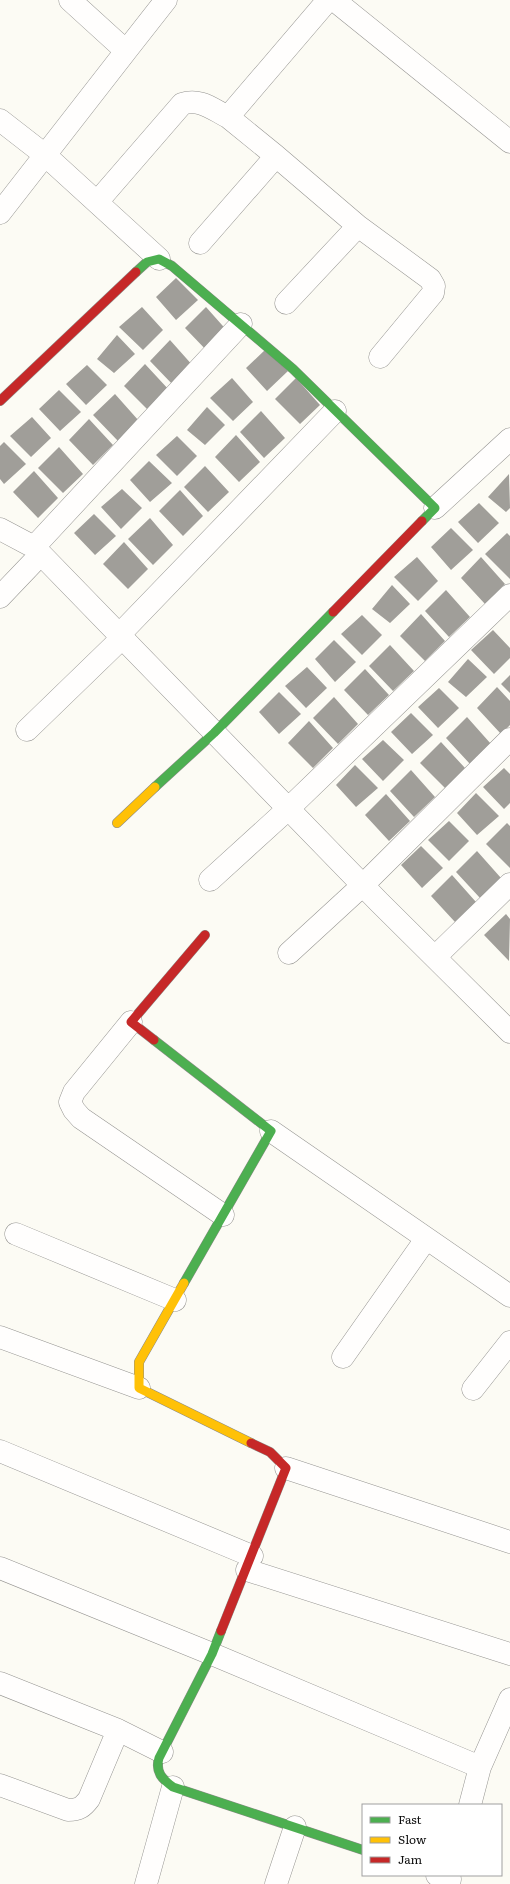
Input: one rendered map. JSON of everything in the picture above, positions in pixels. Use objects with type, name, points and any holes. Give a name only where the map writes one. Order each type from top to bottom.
[{"type":"street","points":[[70,0],[126,51]]},
{"type":"street","points":[[0,213],[44,154],[166,0]]},
{"type":"street","points":[[228,118],[328,0]]},
{"type":"street","points":[[334,0],[510,142]]},
{"type":"street","points":[[98,201],[182,104],[191,101],[200,102],[228,118],[276,156],[358,226],[430,280],[434,286],[433,293],[380,357]]},
{"type":"street","points":[[0,120],[44,154],[98,201],[159,259],[172,266],[293,369],[435,508]]},
{"type":"street","points":[[200,243],[276,156]]},
{"type":"street","points":[[286,303],[358,226]]},
{"type":"street","points":[[0,401],[148,262],[159,259]]},
{"type":"street","points":[[0,597],[37,551],[241,324]]},
{"type":"street","points":[[27,730],[120,636],[335,411]]},
{"type":"street","points":[[117,823],[214,733],[435,508],[510,439]]},
{"type":"street","points":[[0,529],[37,551],[288,809],[510,1032]]},
{"type":"street","points":[[210,880],[288,809],[510,595]]},
{"type":"street","points":[[289,952],[363,885],[510,739]]},
{"type":"street","points":[[435,957],[510,884]]},
{"type":"street","points":[[205,935],[74,1092],[70,1102],[74,1110],[81,1118],[223,1215]]},
{"type":"street","points":[[131,1022],[271,1131],[510,1296]]},
{"type":"street","points":[[139,1388],[139,1362],[271,1131]]},
{"type":"street","points":[[16,1234],[175,1300]]},
{"type":"street","points":[[343,1357],[426,1239]]},
{"type":"street","points":[[0,1337],[139,1388],[270,1452],[286,1468],[510,1542]]},
{"type":"street","points":[[472,1389],[510,1342]]},
{"type":"street","points":[[0,1451],[249,1563],[510,1654]]},
{"type":"street","points":[[286,1468],[212,1654],[162,1752],[158,1762],[157,1771],[163,1780],[173,1788],[362,1850]]},
{"type":"street","points":[[0,1568],[212,1654],[480,1767]]},
{"type":"street","points":[[0,1683],[118,1730],[162,1752]]},
{"type":"street","points":[[470,1804],[480,1767],[510,1699]]},
{"type":"street","points":[[0,1785],[68,1810],[77,1810],[84,1807],[89,1799],[118,1730]]},
{"type":"street","points":[[146,1884],[173,1788]]},
{"type":"street","points":[[276,1884],[294,1827]]},
{"type":"building","points":[[176,278],[198,300],[176,320],[156,297]]},
{"type":"building","points":[[142,307],[163,330],[143,350],[119,327]]},
{"type":"building","points":[[206,307],[230,334],[210,354],[185,328]]},
{"type":"building","points":[[117,335],[135,354],[114,373],[97,359]]},
{"type":"building","points":[[170,340],[194,367],[174,386],[150,361]]},
{"type":"building","points":[[266,349],[288,371],[267,391],[246,368]]},
{"type":"building","points":[[145,364],[170,391],[149,411],[124,386]]},
{"type":"building","points":[[87,365],[107,385],[86,405],[66,384]]},
{"type":"building","points":[[232,378],[253,402],[233,421],[210,398]]},
{"type":"building","points":[[296,378],[320,405],[300,424],[275,399]]},
{"type":"building","points":[[59,390],[81,412],[60,431],[39,409]]},
{"type":"building","points":[[115,394],[139,421],[118,441],[93,415]]},
{"type":"building","points":[[207,407],[225,425],[205,445],[187,430]]},
{"type":"building","points":[[261,411],[285,438],[264,458],[240,432]]},
{"type":"building","points":[[32,417],[51,438],[31,457],[10,436]]},
{"type":"building","points":[[89,419],[113,445],[93,465],[69,440]]},
{"type":"building","points":[[236,435],[260,462],[239,482],[215,457]]},
{"type":"building","points":[[177,436],[197,456],[177,476],[156,455]]},
{"type":"building","points":[[4,442],[26,464],[4,484],[0,479],[0,446]]},
{"type":"building","points":[[59,447],[83,474],[63,493],[38,468]]},
{"type":"building","points":[[149,461],[172,483],[150,502],[130,480]]},
{"type":"building","points":[[205,466],[229,492],[208,512],[184,487]]},
{"type":"building","points":[[34,471],[58,498],[38,518],[13,492]]},
{"type":"building","points":[[509,474],[510,508],[506,512],[488,497]]},
{"type":"building","points":[[122,489],[142,508],[121,529],[101,507]]},
{"type":"building","points":[[180,490],[203,516],[183,536],[159,511]]},
{"type":"building","points":[[479,503],[499,523],[478,543],[458,522]]},
{"type":"building","points":[[94,514],[116,536],[95,555],[74,533]]},
{"type":"building","points":[[150,518],[173,545],[153,565],[128,539]]},
{"type":"building","points":[[451,528],[473,550],[451,570],[431,547]]},
{"type":"building","points":[[507,533],[510,536],[510,579],[485,554]]},
{"type":"building","points":[[124,542],[148,569],[128,589],[103,564]]},
{"type":"building","points":[[417,557],[438,581],[418,601],[394,577]]},
{"type":"building","points":[[481,557],[505,584],[485,604],[461,578]]},
{"type":"building","points":[[392,585],[410,604],[390,623],[372,609]]},
{"type":"building","points":[[446,590],[470,617],[449,637],[425,611]]},
{"type":"building","points":[[421,614],[445,641],[425,661],[400,636]]},
{"type":"building","points":[[362,615],[382,635],[362,655],[341,634]]},
{"type":"building","points":[[493,630],[510,648],[510,658],[494,674],[471,650]]},
{"type":"building","points":[[334,640],[356,662],[335,682],[315,659]]},
{"type":"building","points":[[390,645],[414,671],[393,691],[369,666]]},
{"type":"building","points":[[468,659],[487,677],[466,697],[448,682]]},
{"type":"building","points":[[307,667],[327,688],[306,708],[285,686]]},
{"type":"building","points":[[365,669],[389,695],[368,715],[344,690]]},
{"type":"building","points":[[510,675],[510,693],[501,684]]},
{"type":"building","points":[[497,687],[510,701],[510,725],[501,734],[477,708]]},
{"type":"building","points":[[439,688],[459,708],[438,728],[418,707]]},
{"type":"building","points":[[279,692],[301,714],[279,734],[259,712]]},
{"type":"building","points":[[334,697],[358,724],[338,744],[313,718]]},
{"type":"building","points":[[411,713],[433,735],[412,754],[391,732]]},
{"type":"building","points":[[467,717],[491,744],[470,764],[446,738]]},
{"type":"building","points":[[309,721],[333,748],[313,768],[288,743]]},
{"type":"building","points":[[383,740],[404,760],[383,781],[362,759]]},
{"type":"building","points":[[441,742],[465,768],[445,788],[420,763]]},
{"type":"building","points":[[355,765],[378,788],[356,807],[336,785]]},
{"type":"building","points":[[504,768],[510,774],[510,803],[504,809],[483,787]]},
{"type":"building","points":[[411,770],[435,797],[414,817],[390,791]]},
{"type":"building","points":[[476,793],[499,816],[477,835],[457,813]]},
{"type":"building","points":[[386,794],[410,821],[389,841],[365,815]]},
{"type":"building","points":[[449,821],[469,841],[449,861],[428,840]]},
{"type":"building","points":[[507,823],[510,826],[510,868],[486,844]]},
{"type":"building","points":[[421,846],[443,868],[422,888],[401,865]]},
{"type":"building","points":[[477,851],[501,878],[480,898],[456,872]]},
{"type":"building","points":[[452,875],[476,902],[455,922],[431,896]]},
{"type":"building","points":[[506,914],[510,919],[509,961],[484,935]]},
{"type":"traffic: fast","points":[[136,272],[147,262],[159,259],[172,266],[293,369],[435,508],[422,521]]},
{"type":"traffic: fast","points":[[155,787],[214,733],[333,612]]},
{"type":"traffic: fast","points":[[154,1040],[271,1131],[184,1283]]},
{"type":"traffic: fast","points":[[221,1631],[212,1654],[159,1758],[158,1767],[160,1775],[173,1787],[362,1850]]},
{"type":"traffic: slow","points":[[117,823],[155,787]]},
{"type":"traffic: slow","points":[[184,1283],[139,1362],[139,1388],[251,1443]]},
{"type":"traffic: jam","points":[[0,401],[136,272]]},
{"type":"traffic: jam","points":[[333,612],[422,521]]},
{"type":"traffic: jam","points":[[154,1040],[131,1022],[205,935]]},
{"type":"traffic: jam","points":[[221,1631],[286,1468],[270,1452],[251,1443]]}]
